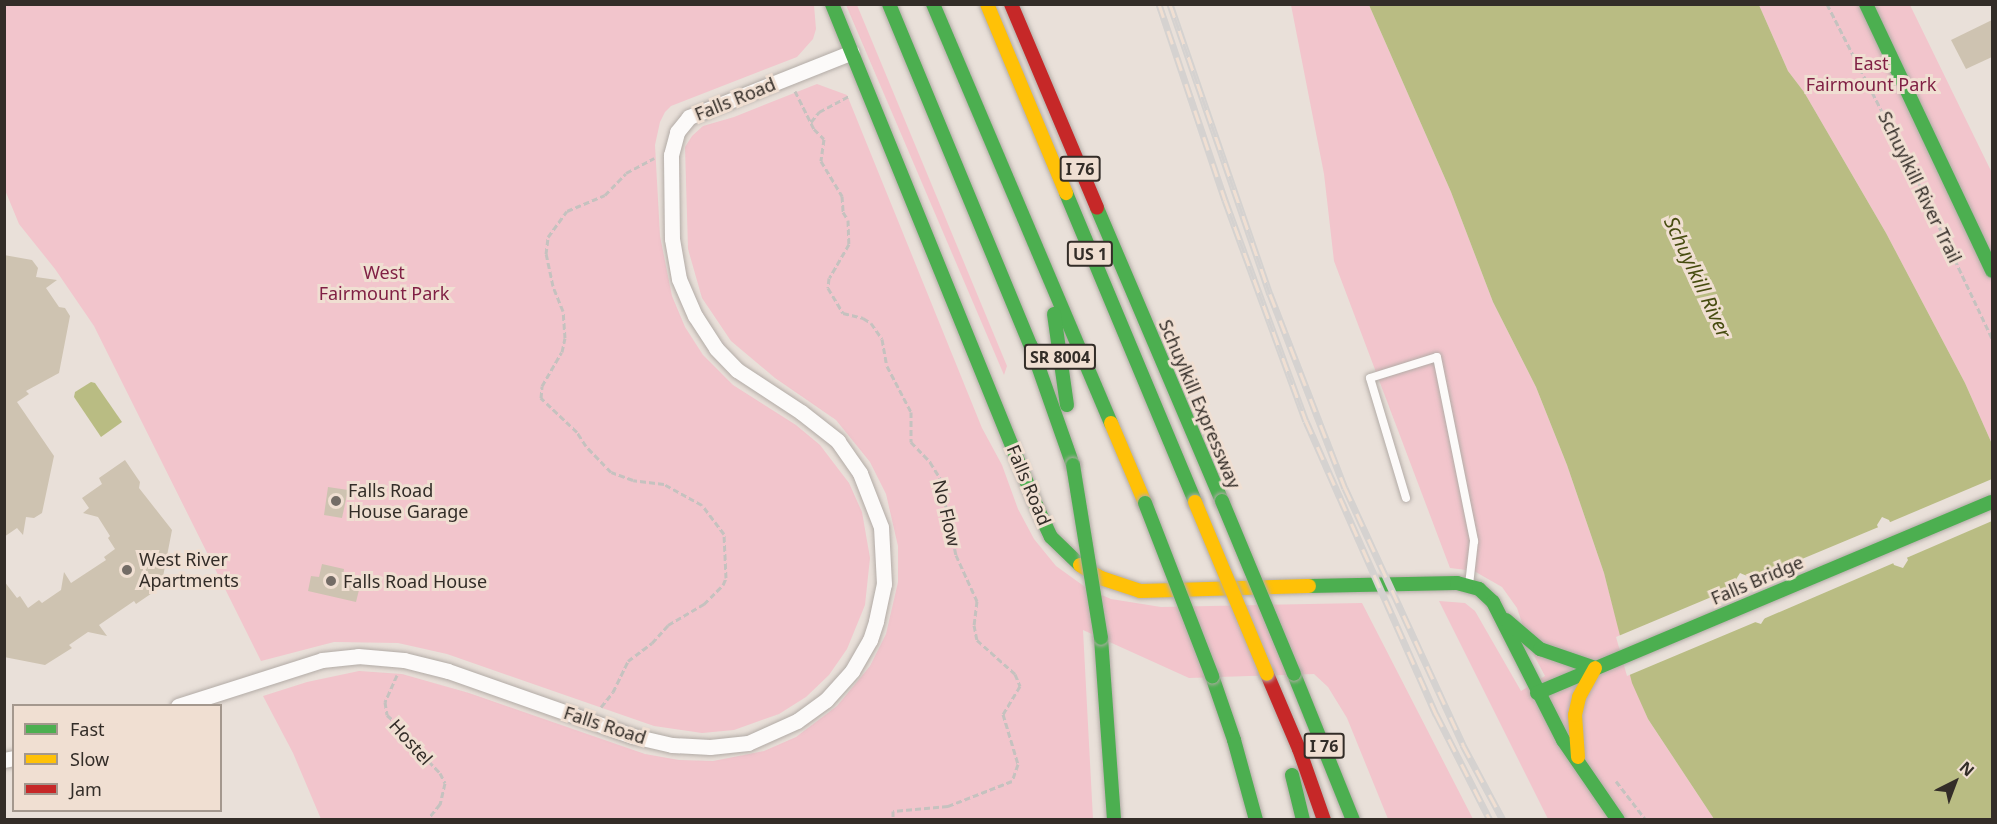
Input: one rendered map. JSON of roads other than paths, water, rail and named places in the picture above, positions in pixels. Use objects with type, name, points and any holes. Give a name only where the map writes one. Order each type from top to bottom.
[{"type":"main road","points":[[832,4],[852,52]]},
{"type":"main road","points":[[889,4],[1031,346],[1073,465],[1101,638],[1114,819]]},
{"type":"main road","points":[[933,4],[1145,503],[1212,676],[1234,740],[1256,819]]},
{"type":"main road","name":"US 1","points":[[987,4],[1299,749],[1324,819]]},
{"type":"main road","points":[[1866,4],[1992,271]]},
{"type":"main road","name":"Schuylkill Expressway","points":[[1012,8],[1222,501],[1353,819]]},
{"type":"main road","name":"Falls Road","points":[[852,52],[1035,506],[1052,537],[1080,565],[1120,586],[1157,592],[1335,584],[1470,585]]},
{"type":"main road","name":"SR 8004","points":[[1049,277],[1073,465]]},
{"type":"main road","name":"Falls Bridge","points":[[1537,693],[1992,502]]},
{"type":"main road","points":[[1470,585],[1487,594],[1499,613],[1537,693],[1579,763],[1618,819]]},
{"type":"main road","points":[[1499,613],[1540,649],[1554,656],[1600,665],[1579,697],[1575,715],[1579,763]]},
{"type":"main road","points":[[1267,674],[1303,819]]},
{"type":"street","name":"Falls Road","points":[[181,704],[265,677],[341,657],[404,660],[448,670],[594,723],[655,742],[690,746],[739,744],[781,730],[813,711],[852,671],[870,640],[884,584],[881,527],[869,491],[848,455],[823,428],[728,362],[695,316],[679,279],[672,239],[671,154],[677,132],[689,117],[852,52]]},
{"type":"lane","points":[[1407,498],[1370,378],[1437,357],[1474,541],[1470,585]]},
{"type":"water","name":"Schuylkill River","points":[[1369,5],[1759,5],[1788,71],[1804,92],[1886,233],[1965,383],[1992,444],[1992,819],[1714,819],[1648,719],[1632,683],[1604,573],[1567,465],[1536,387],[1493,302],[1451,192]],"holes":[[[1882,517],[1889,520],[1908,560],[1903,568],[1894,565],[1877,525]],[[1740,573],[1747,576],[1766,616],[1761,624],[1752,621],[1735,581]]]},
{"type":"water","points":[[91,382],[95,383],[122,422],[101,437],[74,397],[75,392]]},
{"type":"railway","points":[[1159,4],[1225,200],[1306,421],[1436,714],[1490,820]]},
{"type":"railway","points":[[1170,4],[1270,294],[1345,488],[1463,745],[1503,820]]},
{"type":"place","name":"Falls Road House Garage","points":[[336,501]]},
{"type":"place","name":"West River Apartments","points":[[127,570]]},
{"type":"place","name":"Falls Road House","points":[[331,581]]},
{"type":"park label","name":"East Fairmount Park","points":[[1871,74]]},
{"type":"park label","name":"West Fairmount Park","points":[[384,283]]}]
